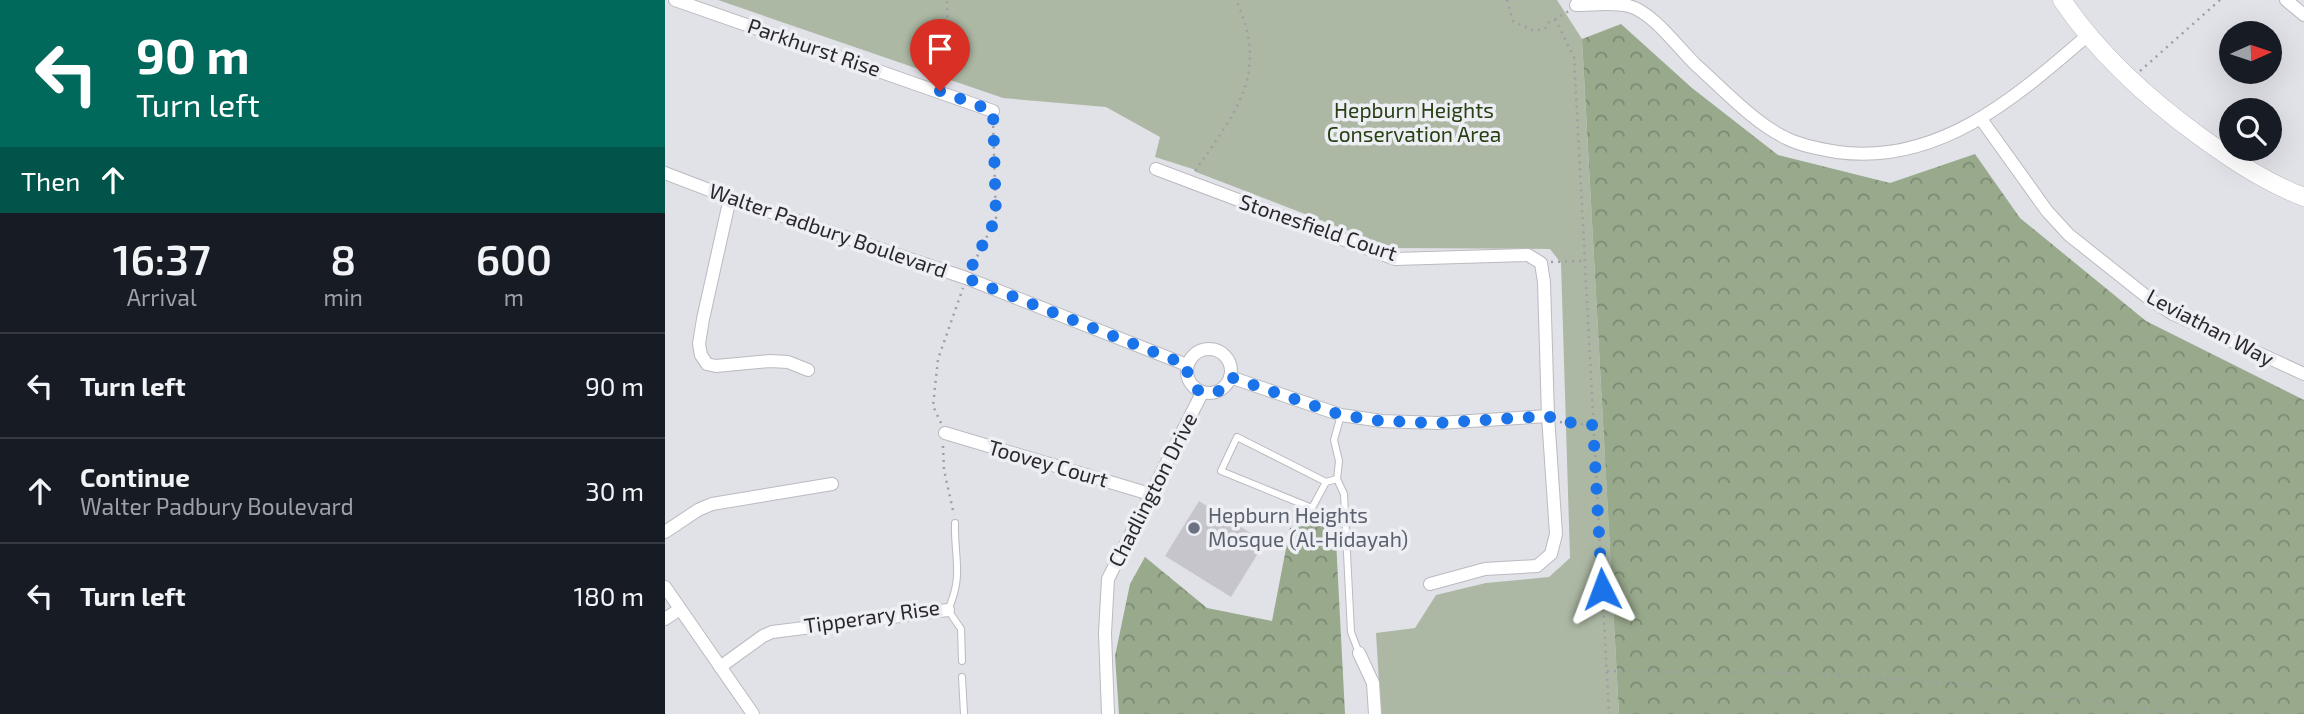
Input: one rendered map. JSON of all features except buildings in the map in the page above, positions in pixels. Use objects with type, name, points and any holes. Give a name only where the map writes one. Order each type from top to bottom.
[{"type":"street","name":"Parkhurst Rise","points":[[675,0],[993,111]]},
{"type":"street","points":[[2062,0],[2088,35],[2130,80],[2170,114],[2259,176],[2304,197]]},
{"type":"street","points":[[2286,0],[2304,15]]},
{"type":"street","points":[[1576,5],[1628,6],[1645,13],[1694,63],[1765,127],[1787,139],[1806,145],[1854,154],[1883,154],[1936,140],[1981,119],[2088,35]]},
{"type":"street","name":"Leviathan Way","points":[[1981,119],[2047,211],[2069,235],[2151,300],[2173,314],[2304,374]]},
{"type":"street","name":"Stonesfield Court","points":[[1156,169],[1395,259],[1528,255],[1541,262]]},
{"type":"street","name":"Walter Padbury Boulevard","points":[[665,173],[730,198],[966,278],[1187,365]]},
{"type":"street","points":[[730,198],[703,319],[699,344],[701,355],[708,364],[716,366],[770,361],[788,362],[808,370]]},
{"type":"street","points":[[1430,584],[1485,569],[1537,566],[1551,554],[1556,534],[1541,262]]},
{"type":"street","points":[[1210,348],[1225,355],[1229,362],[1230,377],[1221,390],[1202,393],[1190,383],[1187,365],[1195,353],[1210,348]]},
{"type":"street","points":[[1230,377],[1341,415],[1382,421],[1438,423],[1548,416]]},
{"type":"street","name":"Chadlington Drive","points":[[1108,714],[1105,633],[1108,579],[1202,393]]},
{"type":"street","name":"Toovey Court","points":[[945,433],[1150,494]]},
{"type":"street","points":[[665,531],[712,504],[832,484]]},
{"type":"street","points":[[665,587],[753,714]]},
{"type":"street","points":[[665,619],[680,609]]},
{"type":"street","name":"Tipperary Rise","points":[[720,667],[763,636],[782,630],[948,610]]},
{"type":"street","points":[[1359,653],[1373,683],[1375,714]]},
{"type":"lane","points":[[1341,415],[1333,440],[1339,461],[1337,479],[1344,494],[1351,632],[1359,653]]},
{"type":"lane","points":[[1326,482],[1312,508],[1221,471],[1237,437],[1326,482],[1337,479]]},
{"type":"lane","name":"Tipperary Rise","points":[[948,610],[958,580],[955,523]]},
{"type":"lane","points":[[948,610],[961,629],[962,660]]},
{"type":"lane","points":[[962,677],[964,714]]},
{"type":"path","points":[[940,91],[948,46],[947,0]]},
{"type":"path","points":[[1187,182],[1233,114],[1248,82],[1251,49],[1246,23],[1235,0]]},
{"type":"path","points":[[1507,0],[1513,22],[1534,32],[1545,28],[1548,23],[1566,14],[1576,5]]},
{"type":"path","points":[[2130,80],[2220,0]]},
{"type":"path","points":[[1555,19],[1574,57],[1609,714]]},
{"type":"path","points":[[955,523],[944,470],[945,433],[933,405],[938,359],[966,278],[996,218],[993,111]]},
{"type":"path","points":[[1541,262],[1585,261]]},
{"type":"path","points":[[1548,416],[1558,421],[1593,425]]},
{"type":"path","points":[[1607,671],[1807,673],[1912,680],[2184,714]]},
{"type":"green space","name":"Hepburn Heights Conservation Area","points":[[718,0],[1557,0],[1582,39],[1619,714],[1381,714],[1376,633],[1415,628],[1436,595],[1486,583],[1549,577],[1570,558],[1561,263],[1550,249],[1393,248],[1196,170],[1155,157],[1160,137],[1106,107],[1003,98]]},
{"type":"green space","points":[[1621,24],[1692,88],[1778,155],[1890,183],[1975,154],[2020,218],[2146,321],[2304,400],[2304,714],[1619,714],[1582,39]]},
{"type":"green space","points":[[1335,521],[1345,714],[1119,714],[1115,656],[1130,584],[1145,557],[1207,608],[1272,621],[1290,528]]},
{"type":"place","name":"Hepburn Heights Mosque (Al-Hidayah)","points":[[1194,528]]},
{"type":"route","points":[[940,91],[993,111],[996,218],[966,278],[1187,365],[1190,383],[1202,393],[1221,390],[1230,377],[1341,415],[1382,421],[1438,423],[1548,416],[1558,421],[1593,425],[1602,589]]}]
